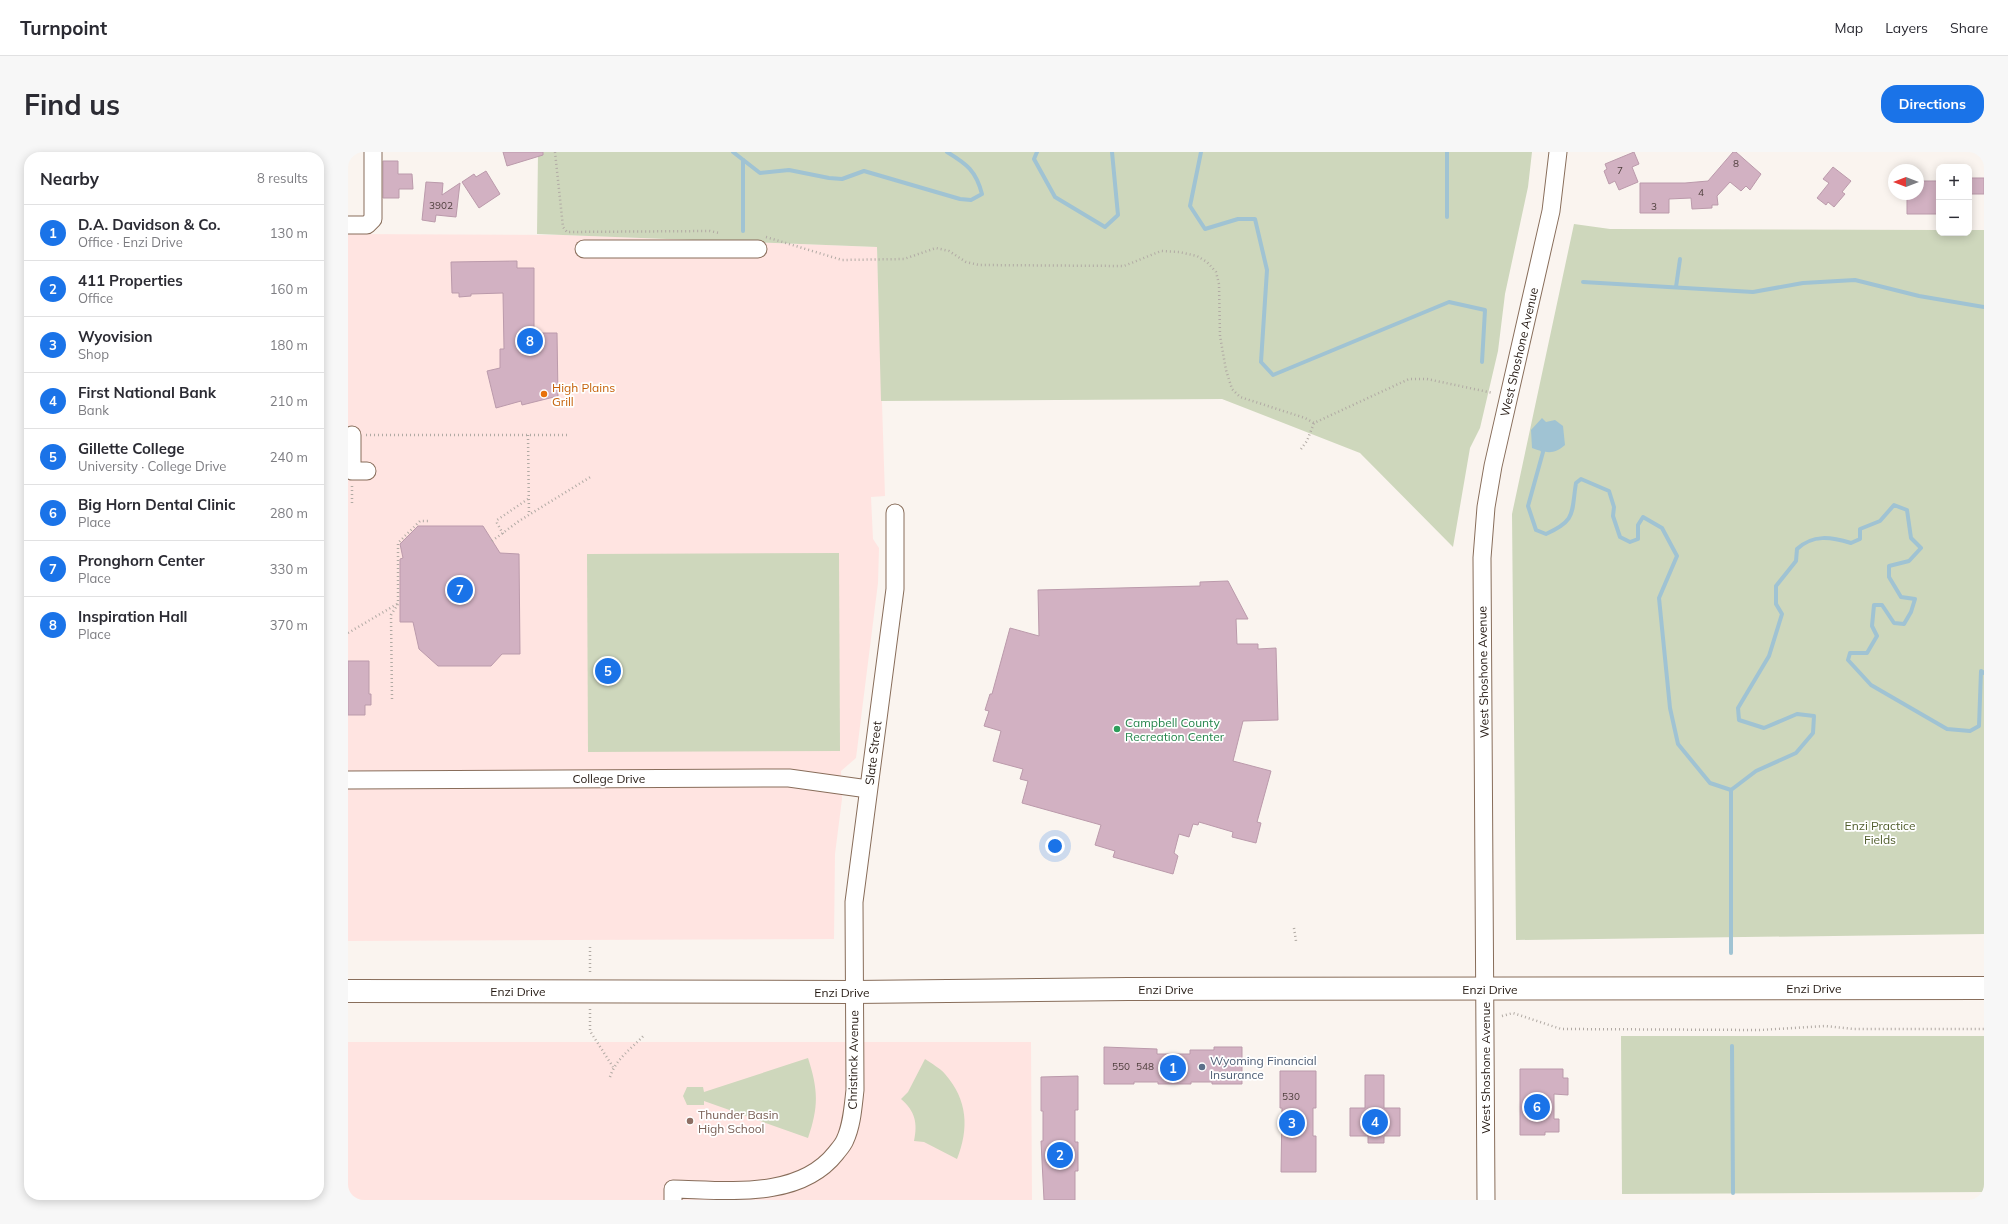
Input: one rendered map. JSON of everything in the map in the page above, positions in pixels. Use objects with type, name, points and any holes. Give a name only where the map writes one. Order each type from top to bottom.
[{"type":"main road","name":"Enzi Drive","points":[[348,991],[854,992],[1128,989],[1984,988]]},
{"type":"street","points":[[348,225],[367,225],[373,219],[373,152]]},
{"type":"street","name":"West Shoshone Avenue","points":[[1486,1200],[1482,558],[1486,507],[1493,466],[1551,211],[1558,152]]},
{"type":"street","points":[[584,249],[760,243]]},
{"type":"street","points":[[352,435],[352,471],[367,471]]},
{"type":"street","name":"Slate Street","points":[[854,992],[854,902],[895,589],[895,513]]},
{"type":"street","name":"College Drive","points":[[348,780],[789,778],[868,789]]},
{"type":"street","name":"Christinck Avenue","points":[[673,1200],[673,1189],[750,1190],[780,1188],[804,1180],[828,1163],[845,1141],[851,1119],[854,1090],[854,992]]},
{"type":"path","points":[[555,152],[563,227],[567,232],[710,231],[724,235]]},
{"type":"path","points":[[760,243],[769,237],[842,260],[904,259],[936,248],[949,251],[966,262],[978,265],[1124,266],[1161,251],[1179,252],[1197,256],[1207,262],[1216,272],[1219,284],[1220,336],[1226,370],[1232,389],[1240,397],[1305,418],[1314,423]]},
{"type":"path","points":[[1301,449],[1307,441],[1314,423],[1409,379],[1428,379],[1493,393]]},
{"type":"path","points":[[352,435],[567,435]]},
{"type":"path","points":[[528,435],[529,515]]},
{"type":"path","points":[[492,541],[529,515],[592,476]]},
{"type":"path","points":[[503,534],[496,523],[496,520],[528,499]]},
{"type":"path","points":[[392,699],[391,615],[398,604],[398,543],[420,521],[430,521]]},
{"type":"path","points":[[348,633],[398,604]]},
{"type":"path","points":[[1294,928],[1296,942]]},
{"type":"path","points":[[590,947],[590,972]]},
{"type":"path","points":[[590,1009],[590,1031],[613,1067]]},
{"type":"path","points":[[1502,1016],[1513,1013],[1561,1029],[1761,1030],[1825,1026],[1854,1029],[1984,1029]]},
{"type":"path","points":[[610,1077],[613,1067],[645,1034]]},
{"type":"shaded area","points":[[348,234],[564,235],[877,247],[885,496],[871,497],[873,539],[879,548],[878,583],[856,758],[841,771],[842,799],[835,854],[834,939],[348,941]]},
{"type":"shaded area","name":"Thunder Basin High School","points":[[348,1042],[1031,1042],[1032,1200],[348,1200]]},
{"type":"green space","points":[[538,152],[1532,152],[1528,187],[1505,294],[1498,351],[1480,428],[1470,448],[1453,547],[1360,453],[1222,399],[881,401],[877,247],[537,234]]},
{"type":"green space","name":"Enzi Practice Fields","points":[[1574,224],[1610,229],[1936,230],[1936,236],[1972,236],[1972,230],[1984,230],[1984,934],[1516,940],[1512,514]]},
{"type":"green space","points":[[839,553],[840,751],[588,752],[587,554]]},
{"type":"green space","points":[[1621,1036],[1984,1036],[1984,1192],[1622,1194]]},
{"type":"green space","points":[[808,1058],[814,1079],[816,1098],[812,1127],[808,1138],[704,1101],[704,1105],[687,1105],[683,1096],[687,1087],[703,1087],[704,1092]]},
{"type":"green space","points":[[925,1059],[945,1074],[953,1084],[962,1104],[965,1126],[961,1148],[957,1159],[924,1142],[914,1141],[916,1129],[914,1118],[910,1108],[901,1099],[908,1092]]},
{"type":"water","points":[[1542,418],[1546,422],[1555,420],[1563,426],[1565,445],[1553,452],[1546,452],[1532,448],[1531,430]]},
{"type":"building","points":[[503,152],[543,152],[543,155],[507,166]]},
{"type":"building","points":[[1634,152],[1639,164],[1632,167],[1638,182],[1619,190],[1615,181],[1609,184],[1604,171],[1607,169],[1605,164]]},
{"type":"building","points":[[1733,152],[1736,152],[1761,174],[1750,190],[1746,186],[1741,191],[1730,182],[1717,196],[1718,205],[1712,205],[1712,208],[1692,209],[1691,198],[1669,199],[1669,213],[1640,213],[1640,183],[1685,183],[1708,181]]},
{"type":"building","points":[[383,161],[398,161],[398,174],[412,174],[413,189],[399,189],[399,198],[383,198]]},
{"type":"building","points":[[1833,167],[1851,181],[1842,192],[1845,194],[1834,207],[1828,202],[1826,205],[1817,198],[1829,183],[1823,179]]},
{"type":"building","points":[[486,171],[500,194],[479,208],[462,182],[474,174],[476,177]]},
{"type":"building","points":[[1972,178],[1984,178],[1984,194],[1972,194]]},
{"type":"building","points":[[1924,181],[1936,181],[1936,214],[1907,214],[1907,200],[1924,200]]},
{"type":"building","points":[[426,182],[443,183],[442,195],[460,183],[456,217],[436,215],[435,222],[422,220]]},
{"type":"building","points":[[517,261],[517,268],[534,268],[534,333],[557,333],[558,396],[522,405],[521,401],[496,408],[487,371],[500,368],[500,349],[504,349],[503,293],[471,294],[471,296],[459,297],[459,293],[452,293],[451,262]]},
{"type":"building","points":[[418,526],[483,526],[500,553],[519,554],[520,654],[502,654],[491,666],[438,666],[419,649],[413,622],[400,622],[400,559],[403,558],[400,544]]},
{"type":"building","name":"Campbell County Recreation Center","points":[[1228,581],[1248,619],[1236,619],[1237,644],[1258,644],[1258,649],[1276,648],[1278,720],[1243,721],[1233,761],[1271,771],[1257,822],[1261,823],[1256,843],[1232,837],[1233,832],[1199,822],[1198,825],[1193,824],[1189,837],[1179,834],[1174,853],[1178,856],[1173,874],[1113,857],[1115,851],[1095,845],[1101,825],[1022,803],[1028,781],[1020,779],[1023,769],[993,761],[1001,731],[984,726],[989,711],[985,710],[990,694],[992,694],[1010,628],[1039,636],[1038,590],[1200,586],[1200,582]]},
{"type":"building","points":[[348,661],[369,661],[369,694],[371,694],[371,705],[365,705],[365,715],[348,715]]},
{"type":"building","points":[[1104,1047],[1157,1049],[1157,1054],[1190,1054],[1190,1050],[1214,1050],[1214,1047],[1242,1047],[1242,1084],[1191,1082],[1191,1084],[1158,1084],[1158,1082],[1134,1082],[1134,1084],[1104,1084]]},
{"type":"building","points":[[1520,1069],[1563,1069],[1563,1078],[1568,1078],[1568,1095],[1554,1094],[1554,1119],[1559,1119],[1559,1132],[1545,1132],[1545,1135],[1520,1135]]},
{"type":"building","points":[[1280,1071],[1316,1071],[1316,1108],[1313,1108],[1313,1136],[1316,1136],[1316,1172],[1281,1172],[1282,1108],[1280,1108]]},
{"type":"building","points":[[1365,1075],[1384,1075],[1384,1108],[1400,1108],[1400,1136],[1384,1136],[1384,1143],[1368,1143],[1368,1136],[1350,1136],[1350,1108],[1365,1108]]},
{"type":"building","points":[[1078,1076],[1078,1110],[1075,1110],[1075,1142],[1078,1142],[1078,1171],[1075,1171],[1075,1200],[1044,1200],[1041,1141],[1043,1141],[1043,1111],[1041,1111],[1041,1077]]},
{"type":"waterway","points":[[733,152],[760,173],[789,170],[842,179],[864,171],[960,199],[971,200],[982,194],[977,179],[970,169],[960,160],[947,152]]},
{"type":"waterway","points":[[1037,152],[1034,159],[1055,197],[1105,227],[1118,215],[1112,152]]},
{"type":"waterway","points":[[1201,152],[1190,206],[1205,229],[1238,219],[1255,219],[1267,270],[1261,362],[1273,375],[1449,302],[1485,310],[1482,362]]},
{"type":"waterway","points":[[1447,152],[1447,217]]},
{"type":"waterway","points":[[743,160],[743,231]]},
{"type":"waterway","points":[[1676,287],[1680,259]]},
{"type":"waterway","points":[[1583,282],[1753,292],[1803,283],[1855,280],[1919,296],[1984,307]]},
{"type":"waterway","points":[[1542,448],[1543,452],[1528,506],[1536,530],[1546,534],[1568,520],[1571,514],[1576,483],[1581,479],[1609,491],[1614,507],[1613,516],[1620,537],[1630,542],[1638,539],[1638,525],[1643,517],[1662,528],[1677,556],[1659,598],[1670,708],[1678,744],[1710,783],[1731,790],[1756,771],[1796,753],[1813,733],[1814,716],[1797,714],[1764,728],[1739,720],[1738,708],[1769,656],[1782,614],[1776,604],[1776,586],[1796,561],[1797,549],[1803,544],[1822,538],[1836,539],[1851,543],[1860,539],[1860,529],[1880,521],[1894,505],[1907,510],[1911,538],[1921,548],[1909,561],[1889,566],[1889,577],[1901,597],[1915,599],[1911,612],[1904,624],[1894,623],[1882,605],[1874,605],[1872,626],[1877,636],[1867,653],[1850,653],[1848,660],[1871,685],[1947,729],[1970,731],[1979,726],[1981,671],[1984,673]]},
{"type":"waterway","points":[[1731,790],[1731,953]]},
{"type":"waterway","points":[[1732,1046],[1733,1193]]},
{"type":"place","name":"Inspiration Hall","points":[[530,341]]},
{"type":"place","name":"High Plains Grill","points":[[544,394]]},
{"type":"place","name":"Pronghorn Center","points":[[460,590]]},
{"type":"place","name":"Gillette College","points":[[608,671]]},
{"type":"place","name":"Campbell County Recreation Center","points":[[1117,729]]},
{"type":"place","name":"Wyoming Financial Insurance","points":[[1202,1067]]},
{"type":"place","name":"D.A. Davidson & Co.","points":[[1173,1068]]},
{"type":"place","name":"Big Horn Dental Clinic","points":[[1537,1107]]},
{"type":"place","name":"Thunder Basin High School","points":[[690,1121]]},
{"type":"place","name":"First National Bank","points":[[1375,1122]]},
{"type":"place","name":"Wyovision","points":[[1292,1123]]},
{"type":"place","name":"411 Properties","points":[[1060,1155]]}]
